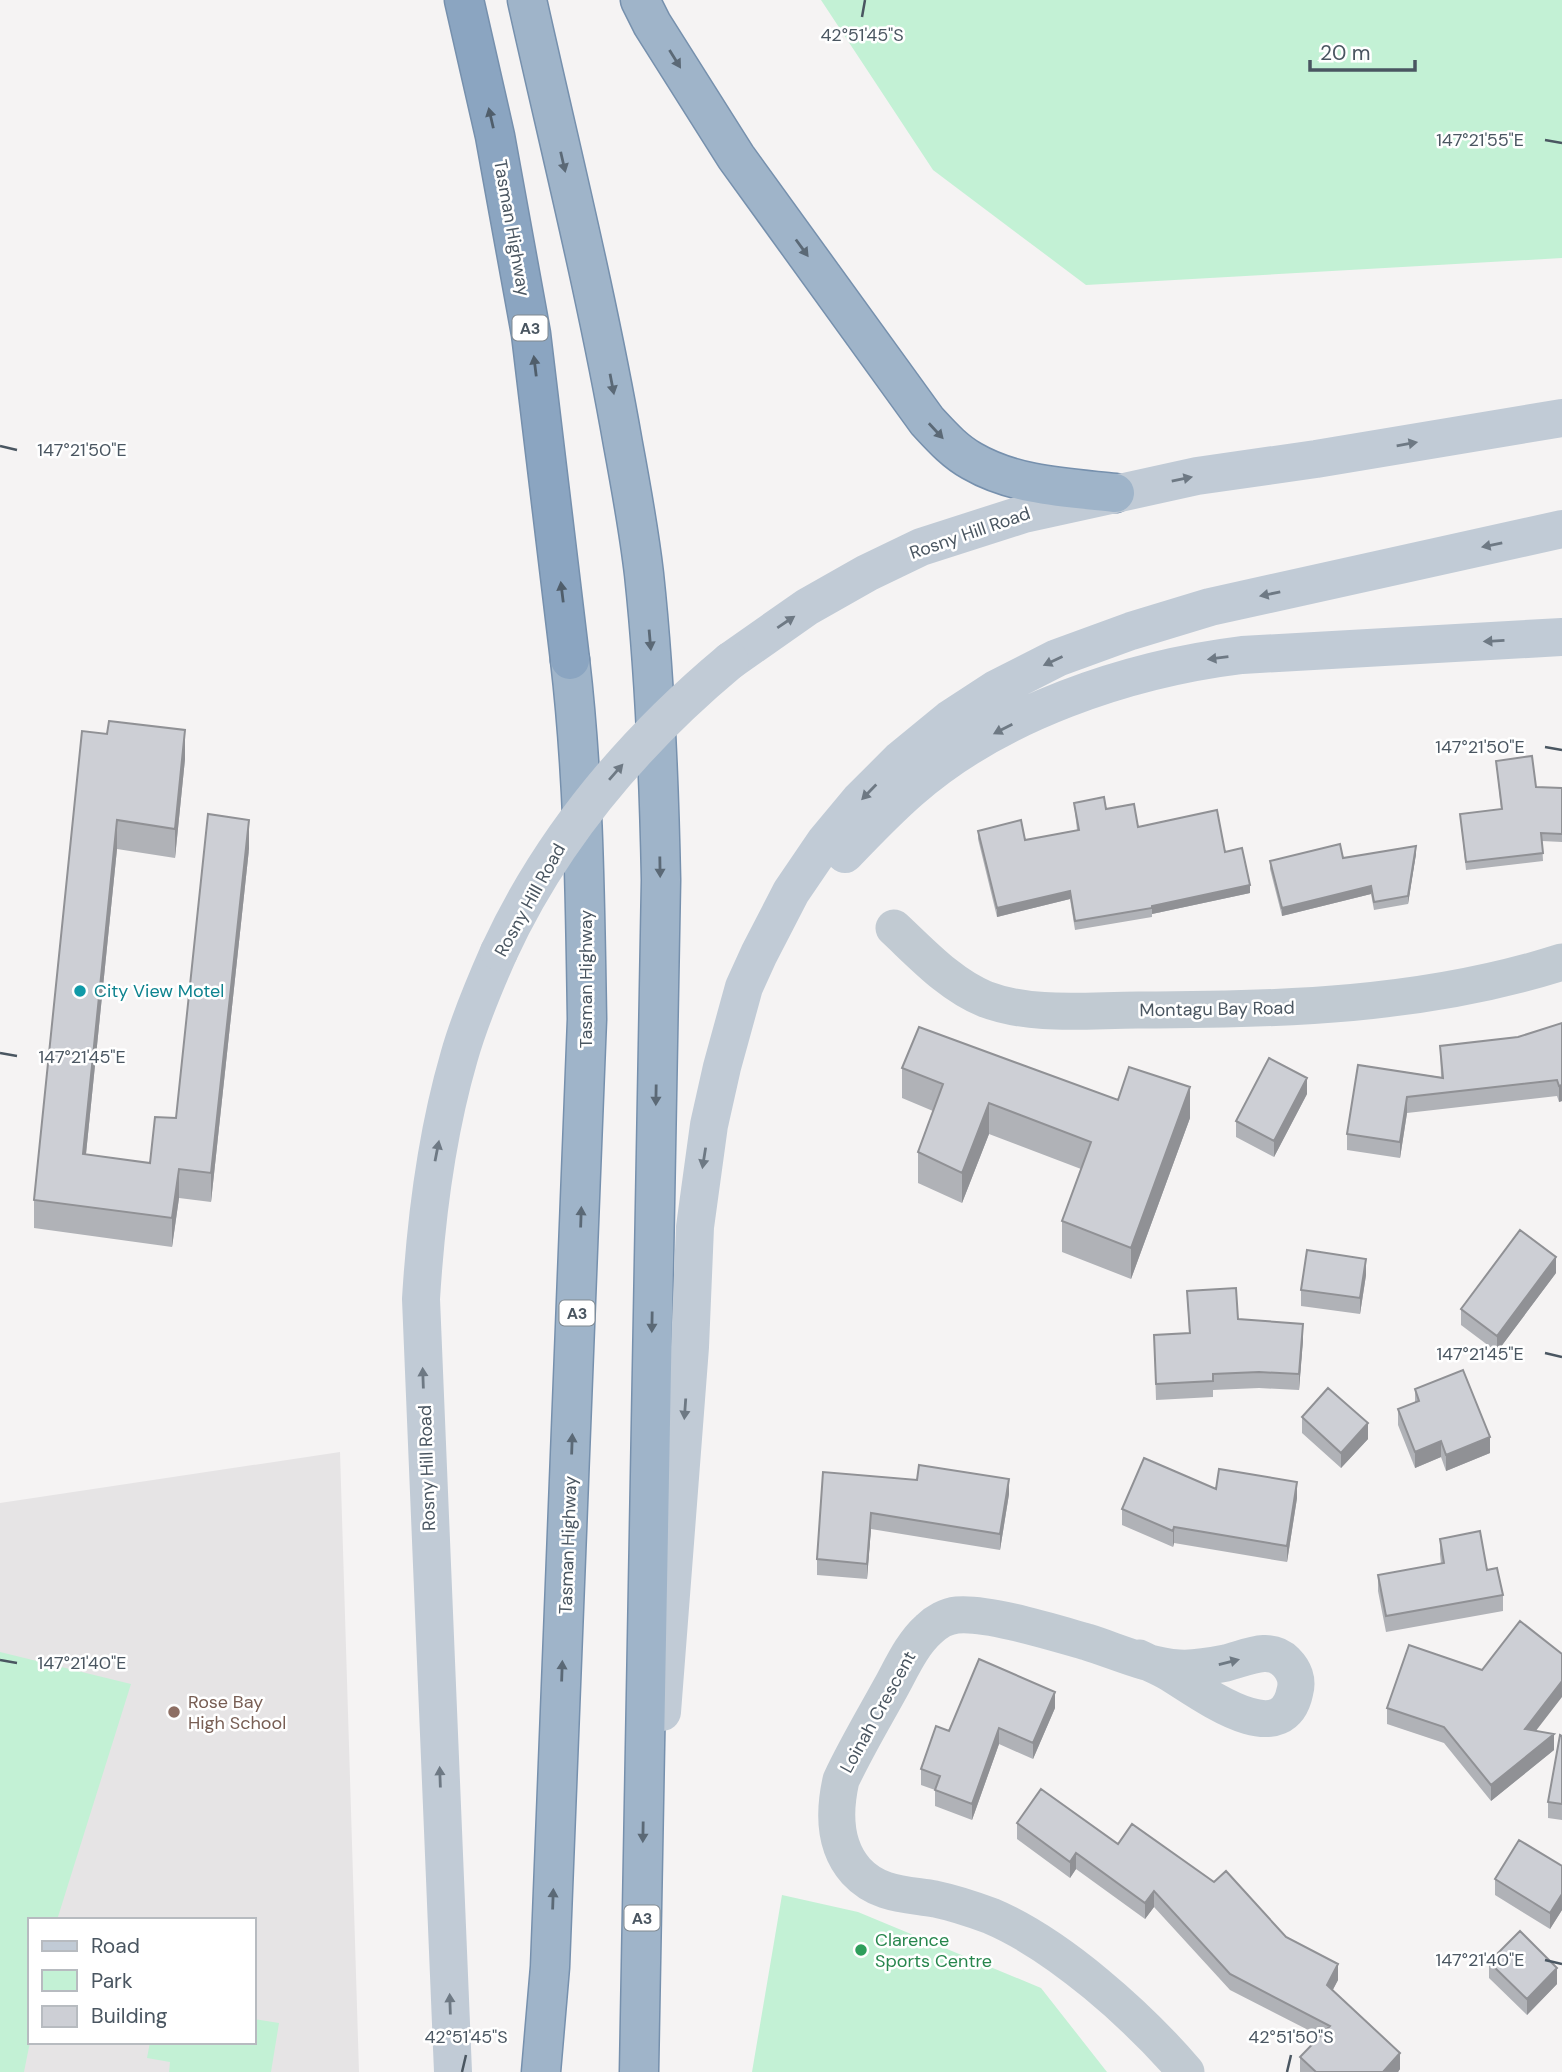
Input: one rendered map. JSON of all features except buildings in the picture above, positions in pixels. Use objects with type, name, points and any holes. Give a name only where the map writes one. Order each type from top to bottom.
[{"type":"highway","name":"Tasman Highway","points":[[464,0],[495,136],[531,334],[576,706],[584,863],[587,1019],[550,1967],[541,2072]]},
{"type":"highway","name":"A3","points":[[527,0],[614,391],[644,572],[653,667],[660,797],[661,880],[639,2072]]},
{"type":"highway","points":[[640,0],[652,24],[736,157],[928,421],[949,444],[971,461],[1011,477],[1115,493]]},
{"type":"highway","name":"Tasman Highway","points":[[550,1967],[552,2072]]},
{"type":"main road","name":"Rosny Hill Road","points":[[453,2072],[421,1299],[431,1181],[459,1056],[476,1006],[499,952],[537,880],[572,827],[651,732],[730,661],[807,607],[867,573],[921,547],[1024,514],[1197,476],[1562,418]]},
{"type":"main road","points":[[722,1067],[741,998],[759,954],[791,892],[825,842],[860,800],[900,760],[950,719],[996,689],[1057,658],[1131,631],[1210,607],[1562,529]]},
{"type":"main road","points":[[722,1067],[763,972],[808,898],[836,863],[911,789],[947,761],[987,736],[1038,711],[1099,687],[1204,660],[1242,655],[1562,637]]},
{"type":"main road","name":"A3","points":[[645,1763],[662,1710],[690,1347],[695,1227],[709,1125],[722,1067]]},
{"type":"street","name":"Montagu Bay Road","points":[[894,928],[950,980],[969,991],[1003,1004],[1044,1010],[1240,1009],[1349,1004],[1403,998],[1486,983],[1562,962]]},
{"type":"street","name":"Loinah Crescent","points":[[1139,1658],[1013,1623],[973,1615],[956,1615],[943,1619],[929,1628],[911,1650],[850,1762],[841,1780],[835,1820],[846,1855],[856,1871],[872,1884],[888,1892],[965,1906],[995,1918],[1027,1936],[1063,1959],[1109,1996],[1186,2072]]},
{"type":"shaded area","name":"Rose Bay High School","points":[[340,1452],[359,2072],[0,2072],[0,1503]]},
{"type":"green space","points":[[821,0],[1562,0],[1562,258],[1086,285],[933,170]]},
{"type":"green space","points":[[0,1652],[131,1684],[58,1918],[28,1918],[30,2044],[24,2072],[0,2072]]},
{"type":"green space","name":"Clarence Sports Centre","points":[[782,1895],[858,1912],[1041,1988],[1107,2072],[752,2072]]},
{"type":"green space","points":[[256,2019],[279,2023],[271,2072],[169,2072],[170,2062],[147,2058],[150,2044],[256,2044]]},
{"type":"place","name":"City View Motel","points":[[80,991]]},
{"type":"place","name":"Rose Bay High School","points":[[174,1712]]},
{"type":"place","name":"Clarence Sports Centre","points":[[861,1950]]}]
